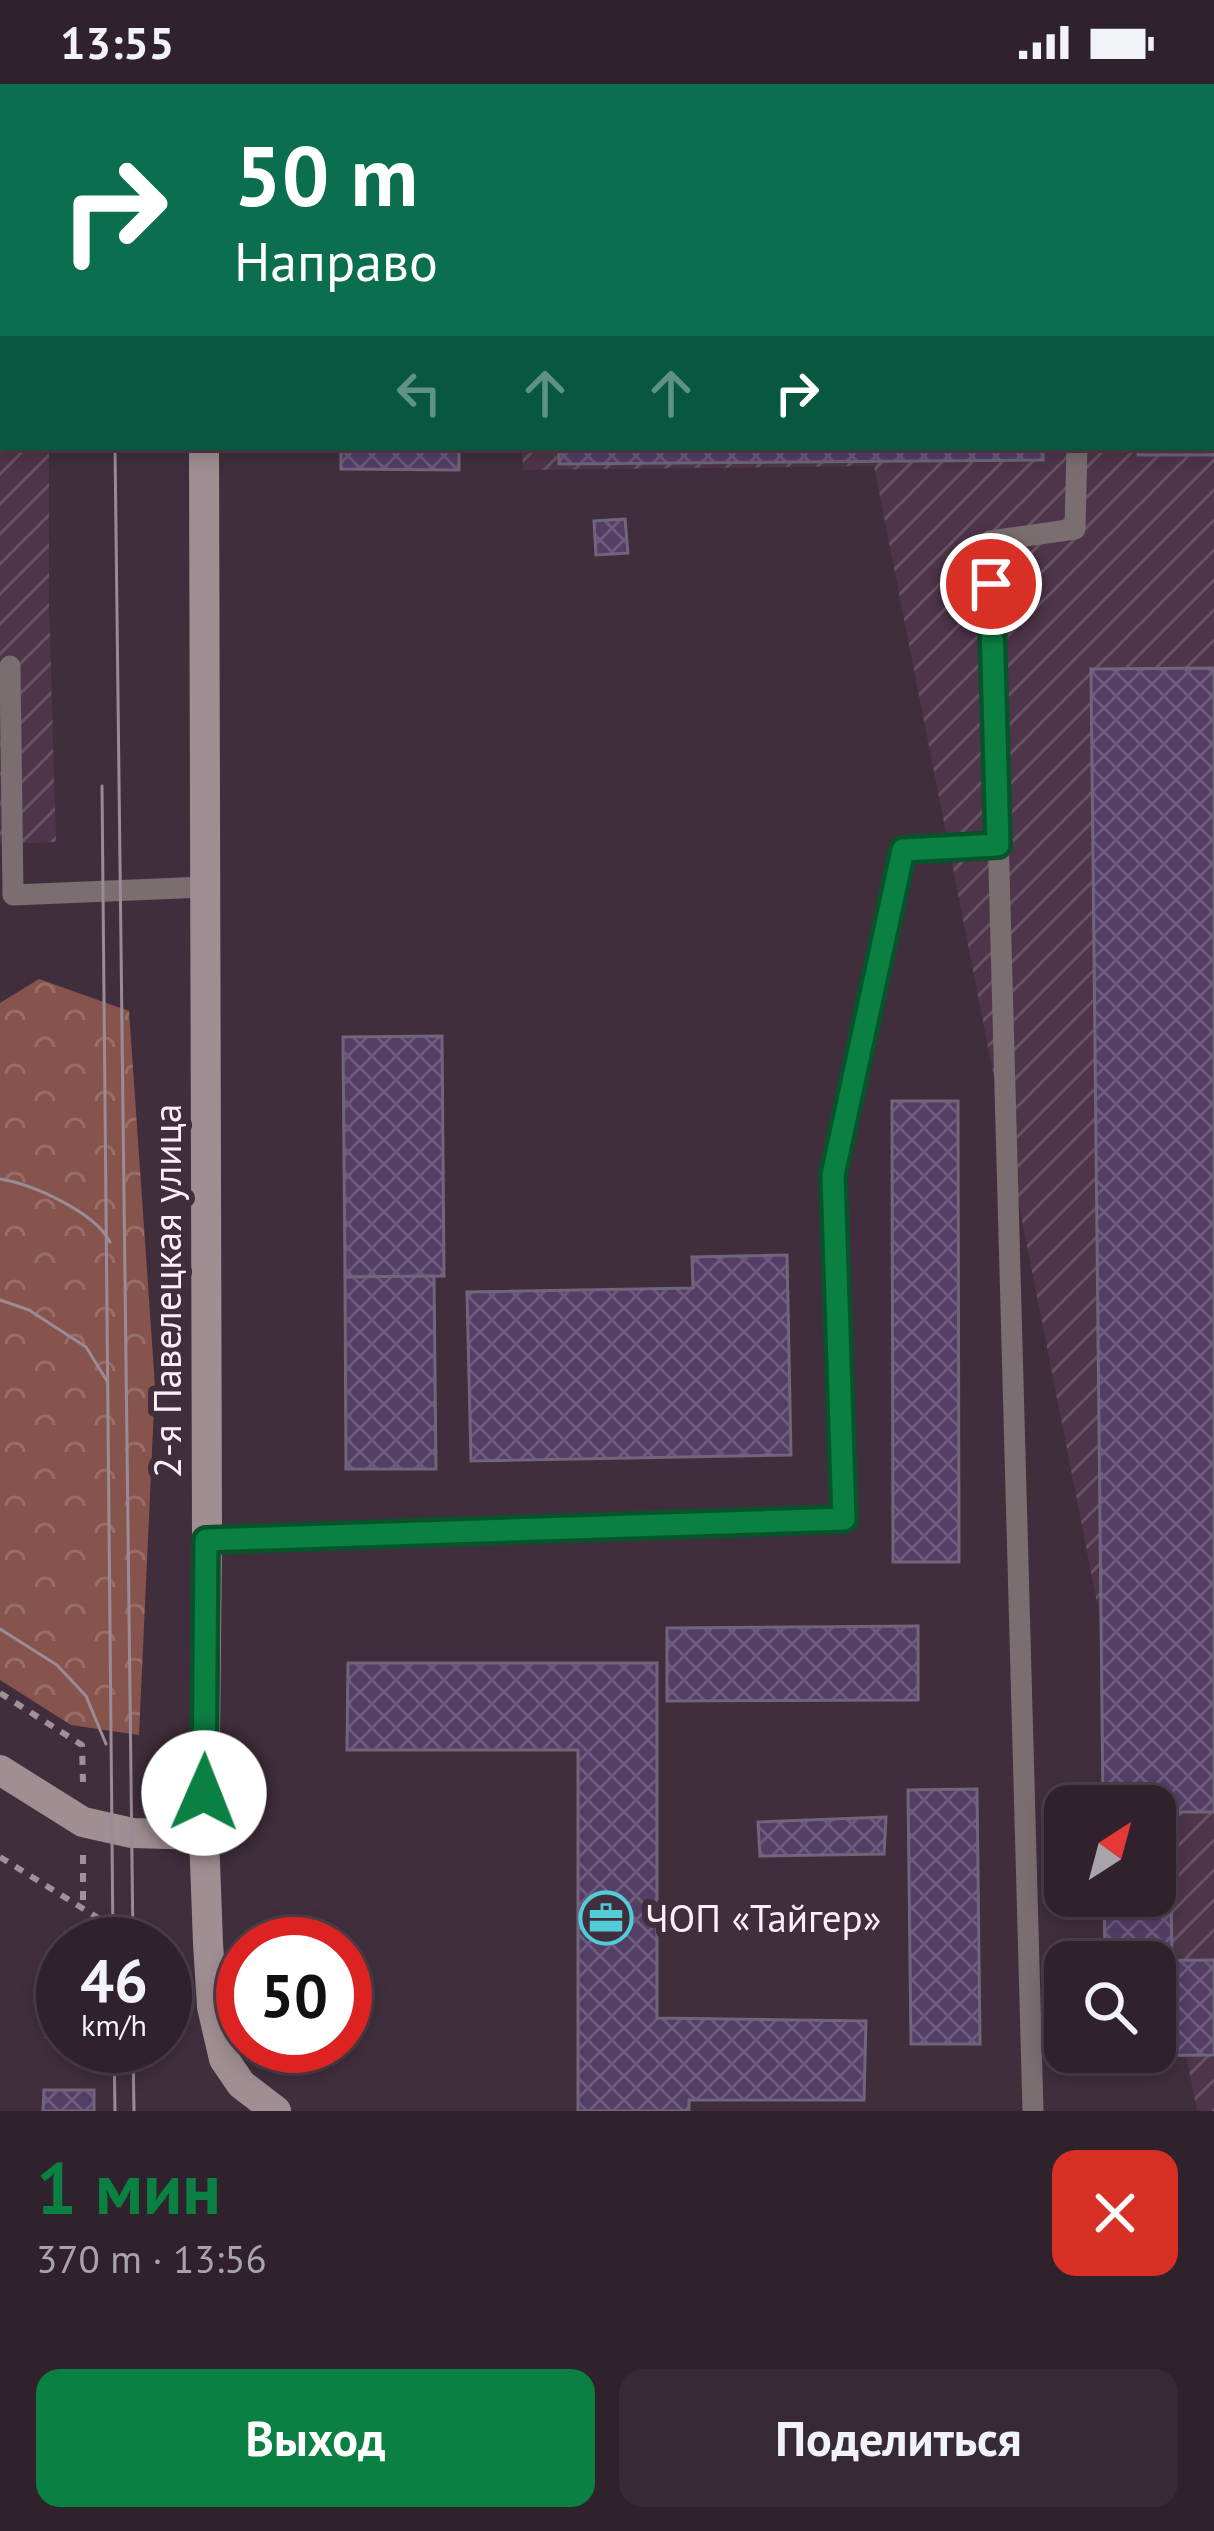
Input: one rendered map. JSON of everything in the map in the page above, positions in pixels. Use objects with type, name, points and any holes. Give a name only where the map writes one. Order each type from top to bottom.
[{"type":"main road","name":"2-я Павелецкая улица","points":[[204,450],[204,1835],[212,2007],[224,2059],[266,2109]]},
{"type":"main road","points":[[0,1770],[83,1822],[132,1833],[204,1835]]},
{"type":"lane","points":[[1033,2111],[990,541],[1075,529],[1077,450]]},
{"type":"lane","points":[[10,666],[13,896],[205,887]]},
{"type":"lane","points":[[206,1540],[844,1519],[833,1175],[903,850],[998,845]]},
{"type":"path","points":[[0,1857],[96,1917]]},
{"type":"shaded area","points":[[0,450],[49,450],[56,842],[0,844]]},
{"type":"shaded area","points":[[522,450],[1214,450],[1214,2111],[1197,2111],[1176,2004],[1176,1941],[1164,1941],[1159,1917],[1176,1917],[1176,1785],[1133,1785],[874,466],[523,470]]},
{"type":"green space","points":[[39,979],[129,1011],[155,1386],[139,1735],[71,1725],[0,1680],[0,1003]]},
{"type":"building","points":[[341,450],[459,450],[459,470],[341,469]]},
{"type":"building","points":[[559,450],[1043,450],[1043,460],[559,464]]},
{"type":"building","points":[[1138,450],[1214,450],[1214,455],[1138,455]]},
{"type":"building","points":[[625,519],[628,553],[596,555],[594,521]]},
{"type":"building","points":[[1214,668],[1214,1812],[1176,1812],[1176,1785],[1103,1785],[1091,669]]},
{"type":"building","points":[[442,1036],[444,1276],[345,1277],[343,1037]]},
{"type":"building","points":[[892,1101],[958,1101],[959,1562],[893,1562]]},
{"type":"building","points":[[787,1255],[791,1455],[471,1461],[467,1292],[693,1288],[692,1257]]},
{"type":"building","points":[[434,1276],[436,1469],[346,1469],[345,1277]]},
{"type":"building","points":[[918,1626],[918,1700],[667,1701],[667,1628]]},
{"type":"building","points":[[348,1663],[657,1663],[657,2018],[866,2021],[864,2100],[689,2100],[689,2111],[578,2111],[578,1750],[347,1750]]},
{"type":"building","points":[[977,1789],[980,2044],[911,2044],[908,1790]]},
{"type":"building","points":[[886,1817],[884,1854],[760,1856],[758,1822]]},
{"type":"building","points":[[1104,1917],[1171,1917],[1172,1941],[1105,1941]]},
{"type":"building","points":[[1176,1960],[1214,1960],[1214,2055],[1176,2055]]},
{"type":"building","points":[[44,2090],[94,2090],[94,2111],[43,2111]]},
{"type":"tram line","points":[[115,450],[133,1917]]},
{"type":"tram line","points":[[102,786],[113,1917]]},
{"type":"tram line","points":[[0,1179],[61,1201],[91,1220],[110,1242]]},
{"type":"tram line","points":[[0,1300],[29,1310],[86,1347],[107,1381]]},
{"type":"tram line","points":[[0,1629],[57,1665],[86,1696],[106,1744]]},
{"type":"tram line","points":[[114,2073],[115,2111]]},
{"type":"tram line","points":[[133,2073],[134,2111]]},
{"type":"place","name":"ЧОП «Тайгер»","points":[[606,1918]]},
{"type":"route","points":[[204,1793],[206,1540],[844,1519],[833,1175],[903,850],[998,845],[991,584]]}]
